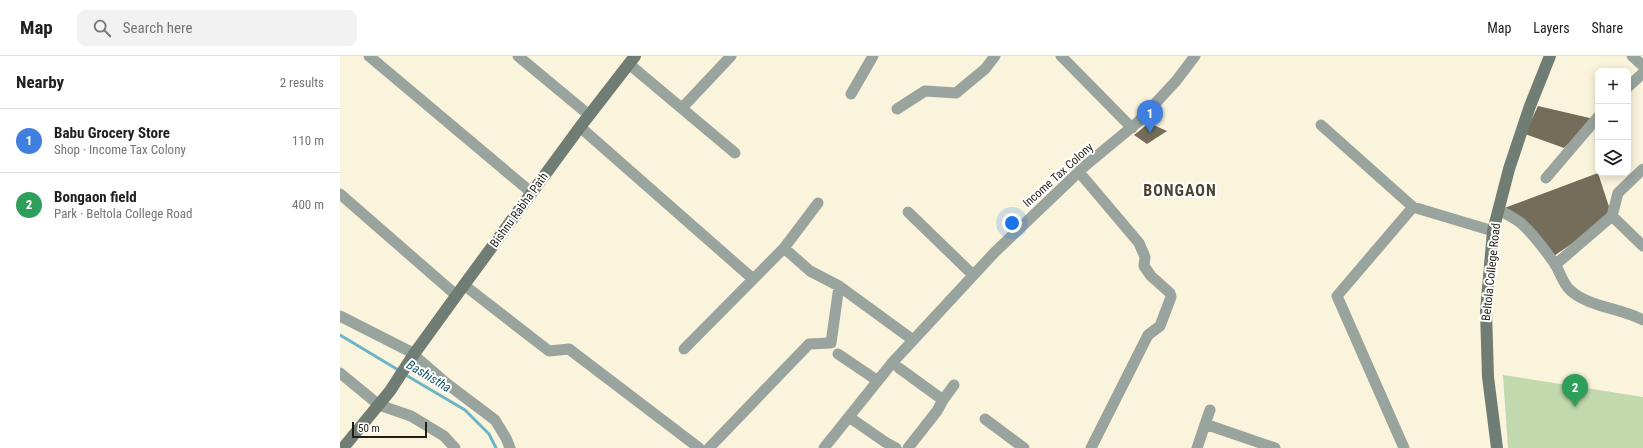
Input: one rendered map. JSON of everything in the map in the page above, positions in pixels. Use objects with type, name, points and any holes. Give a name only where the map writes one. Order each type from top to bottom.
[{"type":"street","points":[[369,56],[532,193]]},
{"type":"street","points":[[518,56],[589,115]]},
{"type":"street","points":[[682,108],[731,56]]},
{"type":"street","points":[[851,94],[873,56]]},
{"type":"street","points":[[897,109],[925,91],[956,93],[985,69],[995,56]]},
{"type":"street","points":[[1061,56],[1132,128]]},
{"type":"street","name":"Income Tax Colony","points":[[824,448],[878,380],[973,275],[1079,172],[1132,128],[1176,81],[1195,56]]},
{"type":"street","name":"Beltola College Road","points":[[1497,448],[1488,377],[1486,311],[1493,231],[1514,155],[1530,106],[1550,56]]},
{"type":"street","points":[[1632,56],[1643,66]]},
{"type":"street","points":[[632,60],[682,108],[735,153]]},
{"type":"street","name":"Bishnu Rabha Path","points":[[343,448],[390,391],[456,295],[580,127],[632,60]]},
{"type":"street","points":[[1631,84],[1643,72]]},
{"type":"street","points":[[1546,178],[1595,121]]},
{"type":"street","points":[[1321,125],[1413,207],[1493,231]]},
{"type":"street","points":[[580,127],[753,279]]},
{"type":"street","points":[[1555,265],[1612,216],[1618,193],[1643,169]]},
{"type":"street","points":[[1079,172],[1139,243],[1145,257],[1144,266],[1151,276],[1170,293],[1172,297],[1160,326],[1148,335],[1091,448]]},
{"type":"street","points":[[340,194],[456,295]]},
{"type":"street","points":[[684,349],[784,248],[818,203]]},
{"type":"street","points":[[1395,448],[1404,448],[1336,296],[1413,207]]},
{"type":"street","points":[[1499,210],[1521,224],[1544,248],[1569,289],[1582,300],[1632,314],[1643,320]]},
{"type":"street","points":[[908,212],[973,275]]},
{"type":"street","points":[[1612,216],[1643,246]]},
{"type":"street","points":[[784,248],[810,271],[839,286],[913,340]]},
{"type":"street","points":[[464,285],[549,351],[569,349],[699,448]]},
{"type":"street","points":[[709,448],[809,344],[831,343],[839,286]]},
{"type":"street","points":[[340,316],[414,354],[446,383],[495,420],[510,448]]},
{"type":"street","points":[[838,354],[878,380]]},
{"type":"street","points":[[899,368],[943,400]]},
{"type":"street","points":[[340,373],[379,405],[411,416],[444,436],[455,448]]},
{"type":"street","points":[[908,448],[937,411],[954,385]]},
{"type":"street","points":[[1197,448],[1210,410]]},
{"type":"street","points":[[849,417],[896,448]]},
{"type":"street","points":[[985,419],[1024,448]]},
{"type":"street","points":[[1205,424],[1275,448]]},
{"type":"green space","points":[[1503,375],[1643,397],[1643,448],[1508,448]]},
{"type":"building","points":[[1538,106],[1594,119],[1564,148],[1525,134]]},
{"type":"building","points":[[1149,123],[1167,131],[1147,144],[1134,135]]},
{"type":"building","points":[[1595,174],[1595,176],[1599,176],[1612,216],[1551,258],[1499,210]]},
{"type":"waterway","name":"Bashistha","points":[[340,335],[400,371]]},
{"type":"waterway","name":"Bashistha","points":[[404,374],[465,410],[489,434],[496,448]]},
{"type":"place","name":"Babu Grocery Store","points":[[1150,133]]},
{"type":"place","name":"Bongaon field","points":[[1575,407]]},
{"type":"district","name":"BONGAON","points":[[1180,190]]}]
